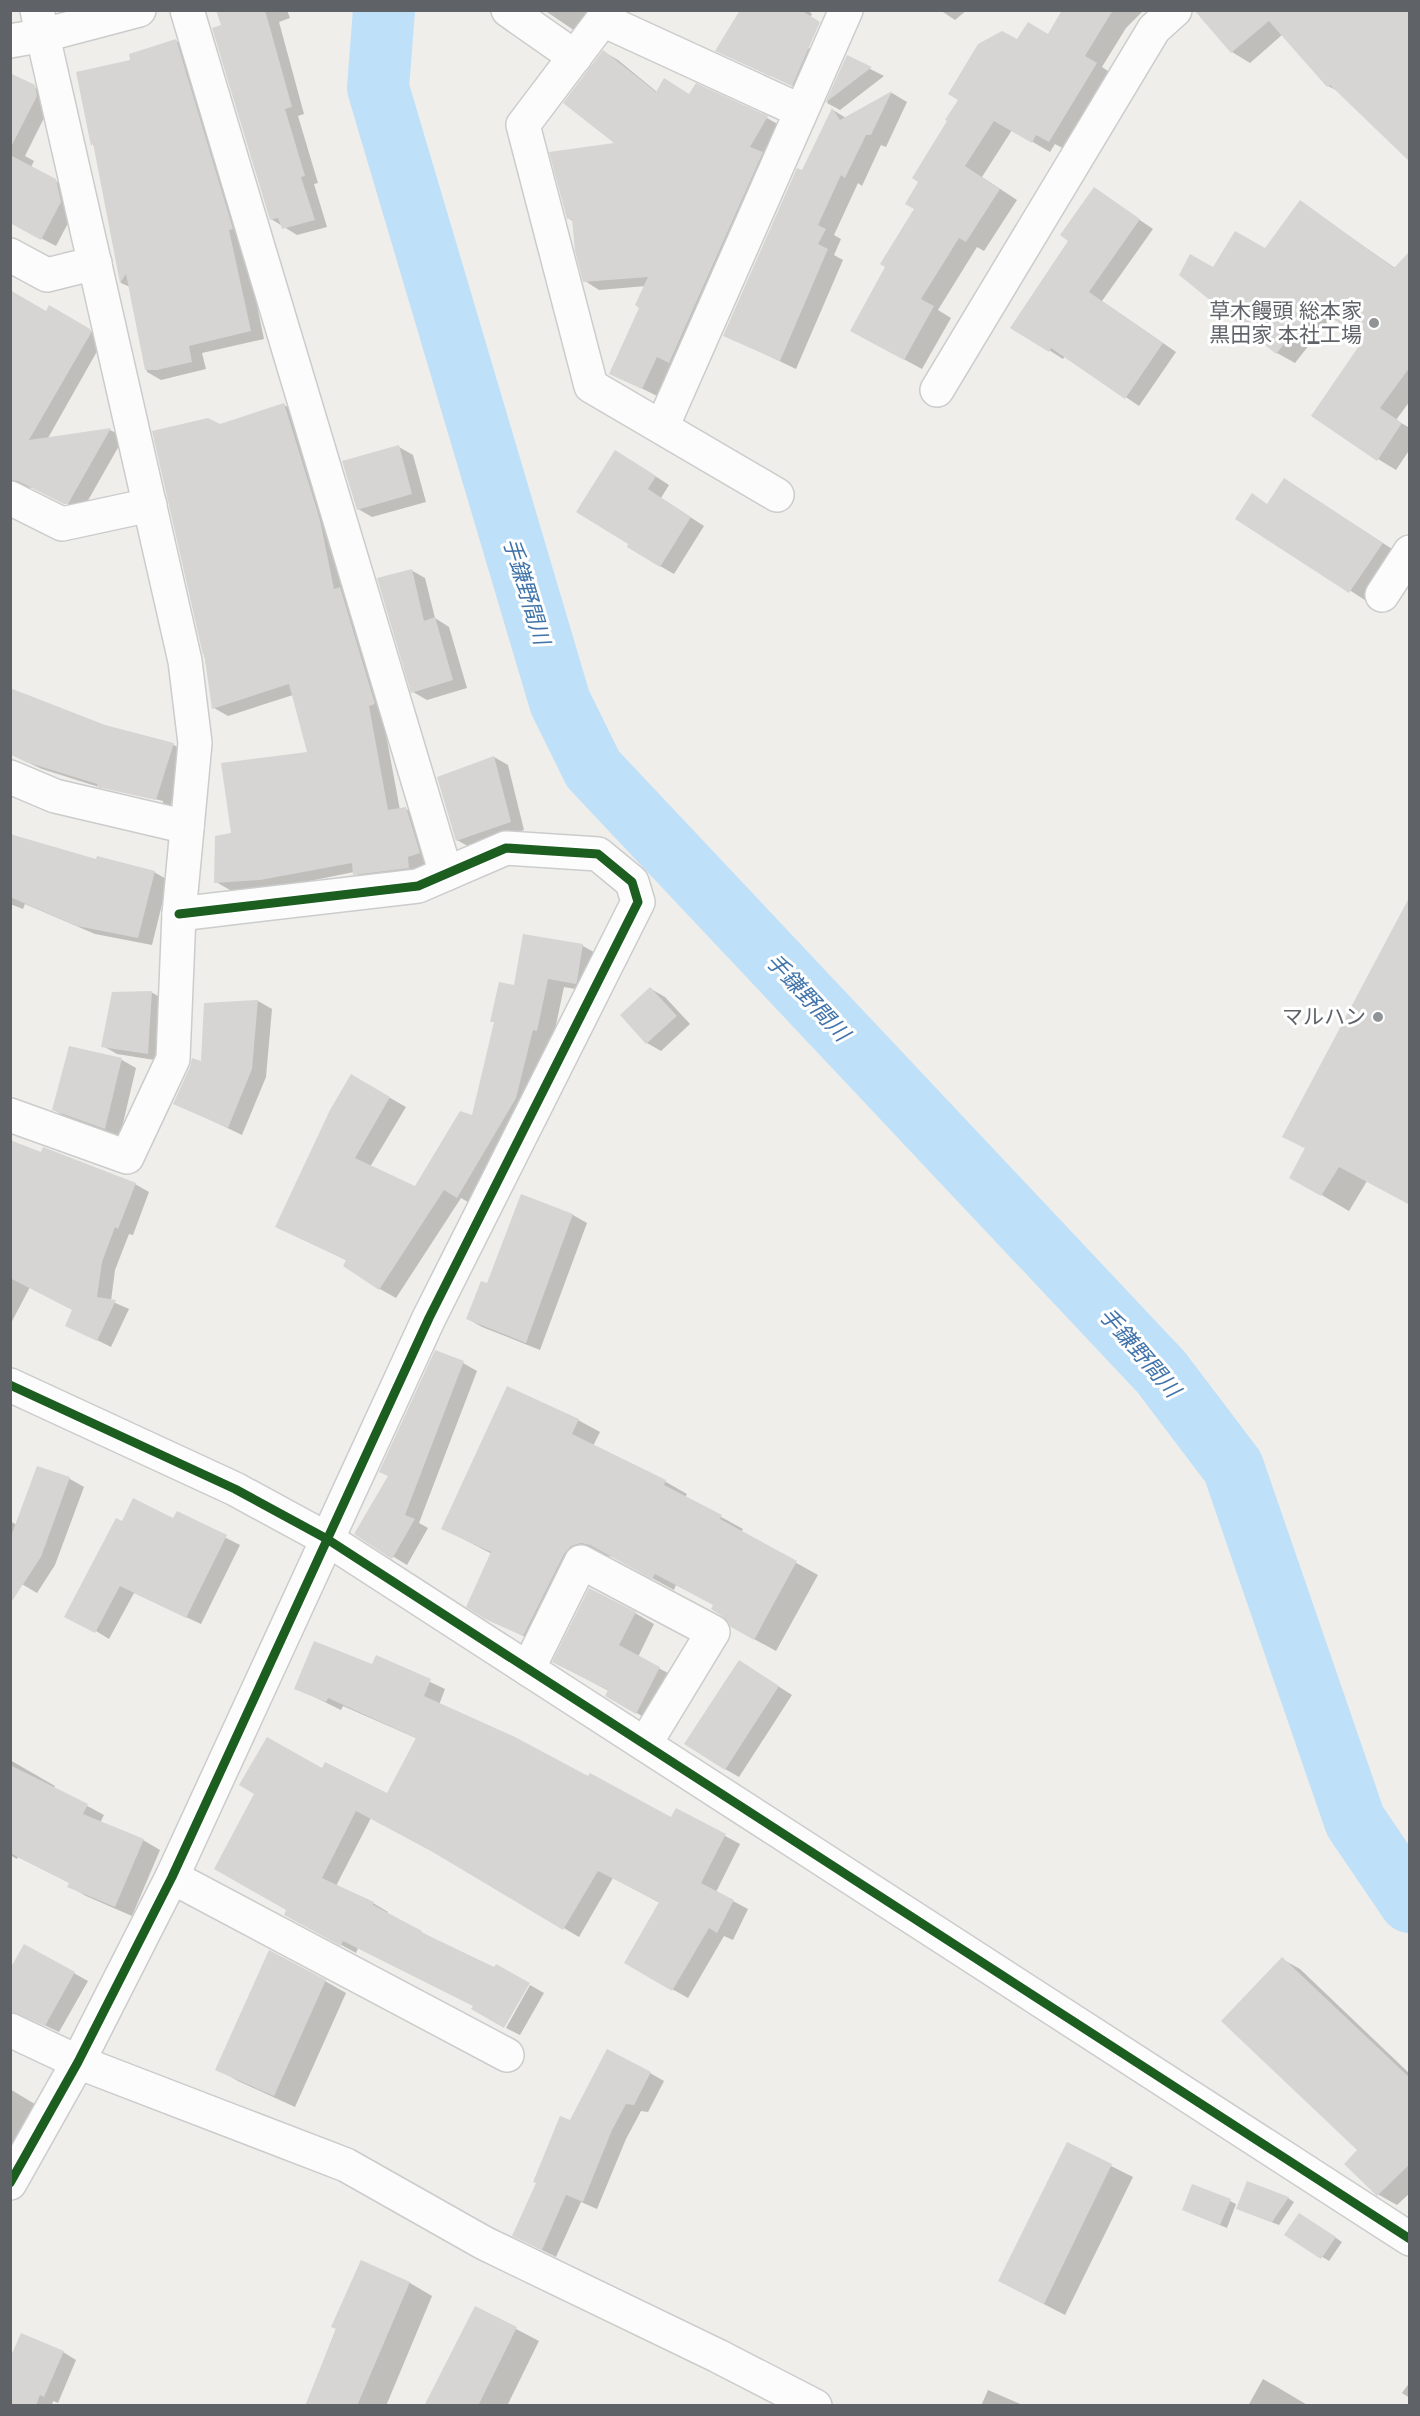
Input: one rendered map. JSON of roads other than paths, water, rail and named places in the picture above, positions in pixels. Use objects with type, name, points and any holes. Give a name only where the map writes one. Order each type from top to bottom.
[{"type":"street","points":[[10,41],[40,23],[139,10]]},
{"type":"street","points":[[187,10],[446,874]]},
{"type":"street","points":[[508,10],[575,57]]},
{"type":"street","points":[[662,427],[846,10]]},
{"type":"street","points":[[937,390],[1154,29],[1175,10]]},
{"type":"street","points":[[777,495],[591,386],[523,125],[607,15],[801,111]]},
{"type":"street","points":[[10,1115],[128,1157],[173,1059],[179,914],[195,743],[185,661],[40,23]]},
{"type":"street","points":[[10,255],[46,275],[95,264]]},
{"type":"street","points":[[10,498],[62,524],[150,505]]},
{"type":"street","points":[[1382,595],[1410,552]]},
{"type":"street","points":[[10,777],[55,795],[187,827]]},
{"type":"street","points":[[10,2183],[78,2062],[172,1877],[429,1318],[638,902],[632,882],[598,854],[506,848],[418,886],[179,914]]},
{"type":"street","points":[[10,1385],[235,1489],[327,1539],[1410,2240]]},
{"type":"street","points":[[528,1669],[580,1562],[713,1632],[645,1744]]},
{"type":"street","points":[[172,1877],[507,2055]]},
{"type":"street","points":[[10,2030],[78,2062],[346,2165],[484,2243],[718,2356],[815,2406]]},
{"type":"waterway","name":"手鎌野間川","points":[[384,10],[378,88],[560,702],[593,769],[1161,1372],[1233,1467],[1355,1821],[1410,1902]]},
{"type":"place","name":"草木饅頭 総本家 黒田家 本社工場","points":[[1374,323]]},
{"type":"place","name":"マルハン","points":[[1378,1017]]}]
